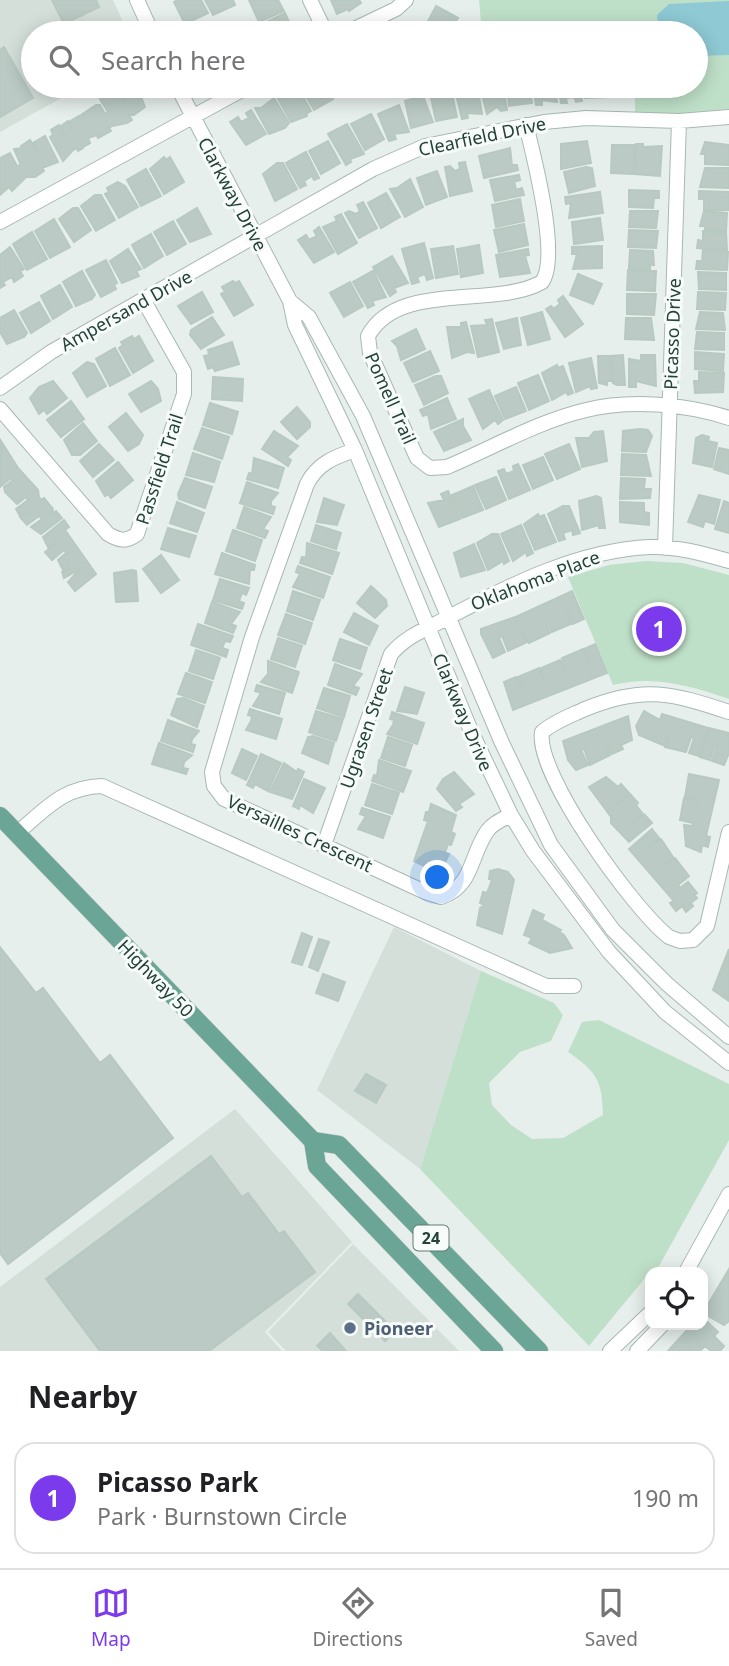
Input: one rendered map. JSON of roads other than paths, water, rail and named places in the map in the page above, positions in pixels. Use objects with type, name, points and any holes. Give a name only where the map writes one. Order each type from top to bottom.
[{"type":"main road","name":"Highway 50","points":[[0,816],[313,1141],[317,1166],[494,1351]]},
{"type":"main road","name":"Highway 50","points":[[313,1141],[339,1145],[539,1351]]},
{"type":"street","points":[[137,0],[147,21]]},
{"type":"street","points":[[310,0],[320,21]]},
{"type":"street","points":[[371,21],[396,9],[406,0]]},
{"type":"street","name":"Clarkway Drive","points":[[183,98],[290,301],[295,325],[355,450],[489,774],[511,815],[541,862],[609,952],[666,1012],[729,1063]]},
{"type":"street","points":[[0,222],[227,98]]},
{"type":"street","name":"Clearfield Drive","points":[[256,236],[408,152],[454,138],[526,125],[603,118],[679,121],[729,117]]},
{"type":"street","name":"Picasso Drive","points":[[665,548],[679,121]]},
{"type":"street","name":"Pomell Trail","points":[[526,125],[542,200],[550,264],[542,282],[482,296],[422,300],[380,320],[368,336],[370,353],[417,458],[423,464],[439,469],[585,410],[612,405],[669,407]]},
{"type":"street","name":"Ampersand Drive","points":[[0,388],[51,352],[256,236]]},
{"type":"street","name":"Passfield Trail","points":[[0,409],[108,534],[119,540],[130,539],[142,525],[184,394],[184,372],[144,301]]},
{"type":"street","name":"Clarkway Drive","points":[[290,301],[309,317],[363,416],[527,800],[551,845],[579,888],[613,930],[667,985],[729,1037]]},
{"type":"street","points":[[669,407],[707,411],[729,418]]},
{"type":"street","name":"Versailles Crescent","points":[[355,450],[327,461],[312,475],[307,484],[252,637],[212,772],[214,786],[224,799],[425,892],[442,897],[464,884],[486,832],[493,824],[511,815]]},
{"type":"street","name":"Oklahoma Place","points":[[428,626],[578,560],[625,549],[665,548],[729,561]]},
{"type":"street","name":"Ugrasen Street","points":[[324,845],[391,654],[403,640],[428,626]]},
{"type":"street","points":[[729,712],[665,693],[631,694],[612,698],[554,723],[542,732],[540,742],[550,771],[594,846],[669,937],[680,941],[693,940],[703,934],[729,832]]},
{"type":"street","points":[[17,833],[64,796],[80,787],[103,786],[547,986],[574,986]]},
{"type":"street","points":[[689,1267],[729,1194]]},
{"type":"street","points":[[610,1351],[645,1318]]},
{"type":"street","points":[[637,1351],[657,1330]]},
{"type":"water","points":[[729,1],[729,55],[708,56],[708,21],[658,21],[657,15],[669,4]]},
{"type":"place","name":"Picasso Park","points":[[659,629]]},
{"type":"place","name":"Pioneer","points":[[350,1328]]}]
